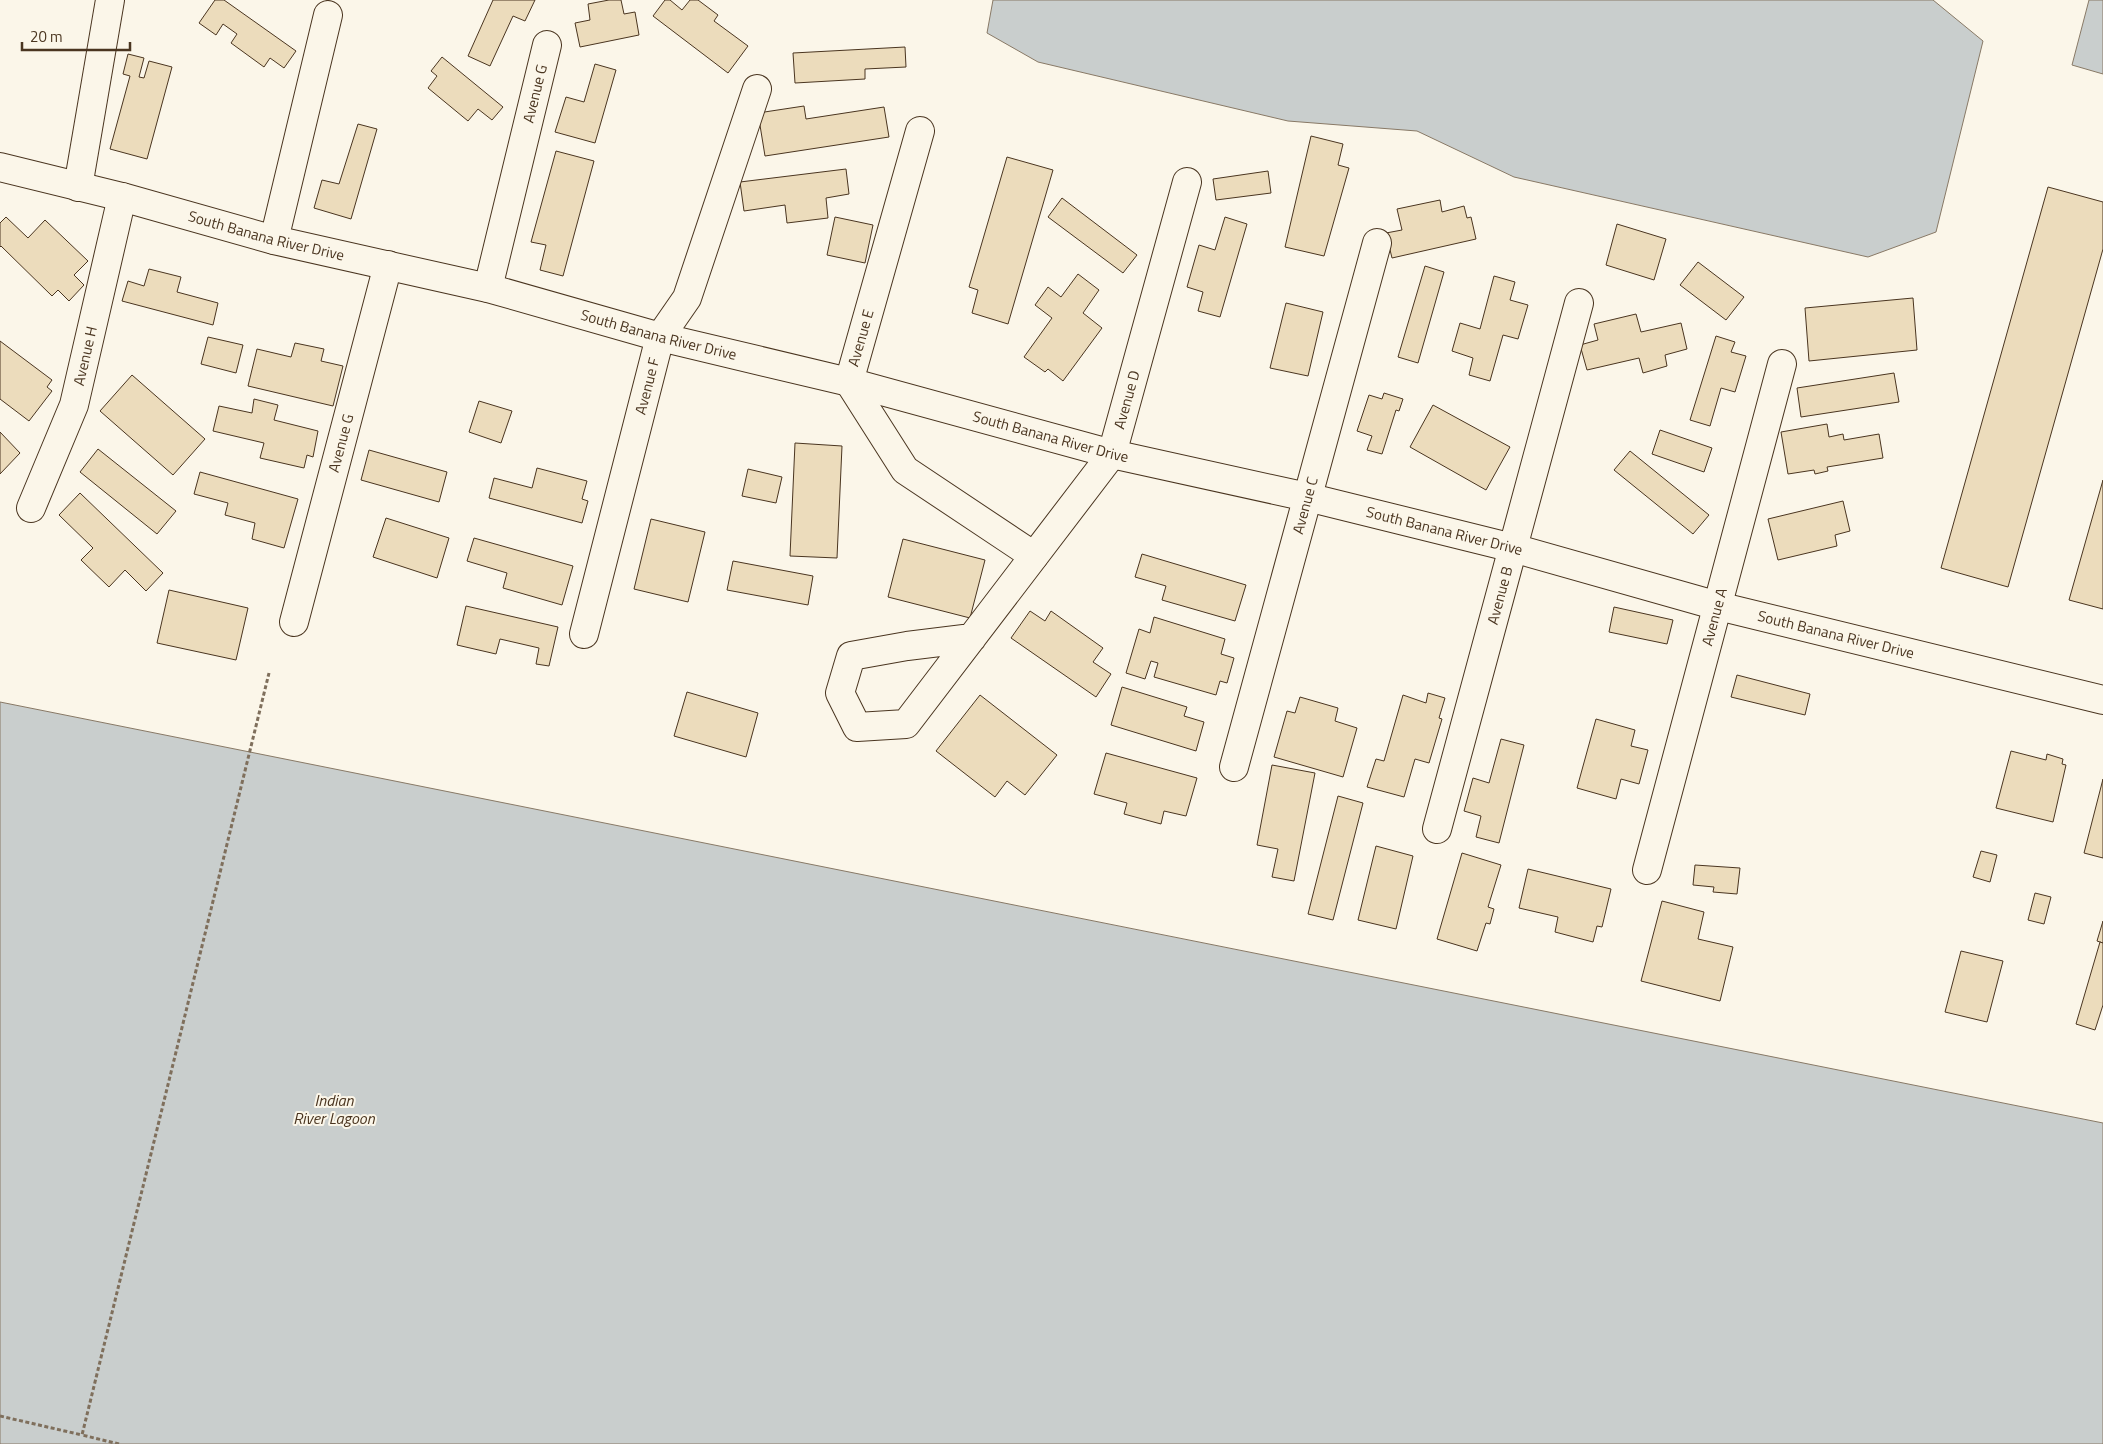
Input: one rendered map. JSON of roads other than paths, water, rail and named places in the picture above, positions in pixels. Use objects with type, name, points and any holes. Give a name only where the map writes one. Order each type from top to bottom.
[{"type":"street","points":[[78,187],[110,0]]},
{"type":"street","points":[[274,240],[328,15]]},
{"type":"street","name":"Avenue G","points":[[488,288],[547,46]]},
{"type":"street","name":"Avenue F","points":[[584,634],[660,337],[687,298],[757,89]]},
{"type":"street","name":"Avenue E","points":[[920,131],[849,382],[905,470],[1034,556]]},
{"type":"street","name":"South Banana River Drive","points":[[0,167],[122,197],[274,240],[488,288],[660,337],[849,382],[1112,454],[1308,497],[1513,548],[1718,606],[2103,700]]},
{"type":"street","name":"Avenue D","points":[[972,638],[907,646],[851,656],[840,694],[857,727],[906,724],[972,638],[1112,454],[1187,182]]},
{"type":"street","name":"Avenue H","points":[[31,508],[74,405],[122,197]]},
{"type":"street","name":"Avenue C","points":[[1234,767],[1377,243]]},
{"type":"street","name":"Avenue G","points":[[294,622],[388,265]]},
{"type":"street","name":"Avenue B","points":[[1437,829],[1579,303]]},
{"type":"street","name":"Avenue A","points":[[1647,870],[1782,364]]},
{"type":"water","points":[[993,0],[1933,0],[1983,41],[1936,232],[1868,257],[1514,177],[1417,131],[1288,121],[1038,62],[987,33]]},
{"type":"water","points":[[2089,0],[2103,0],[2103,74],[2072,65]]},
{"type":"water","name":"Indian River Lagoon","points":[[0,702],[2103,1123],[2103,1444],[0,1444]]}]
